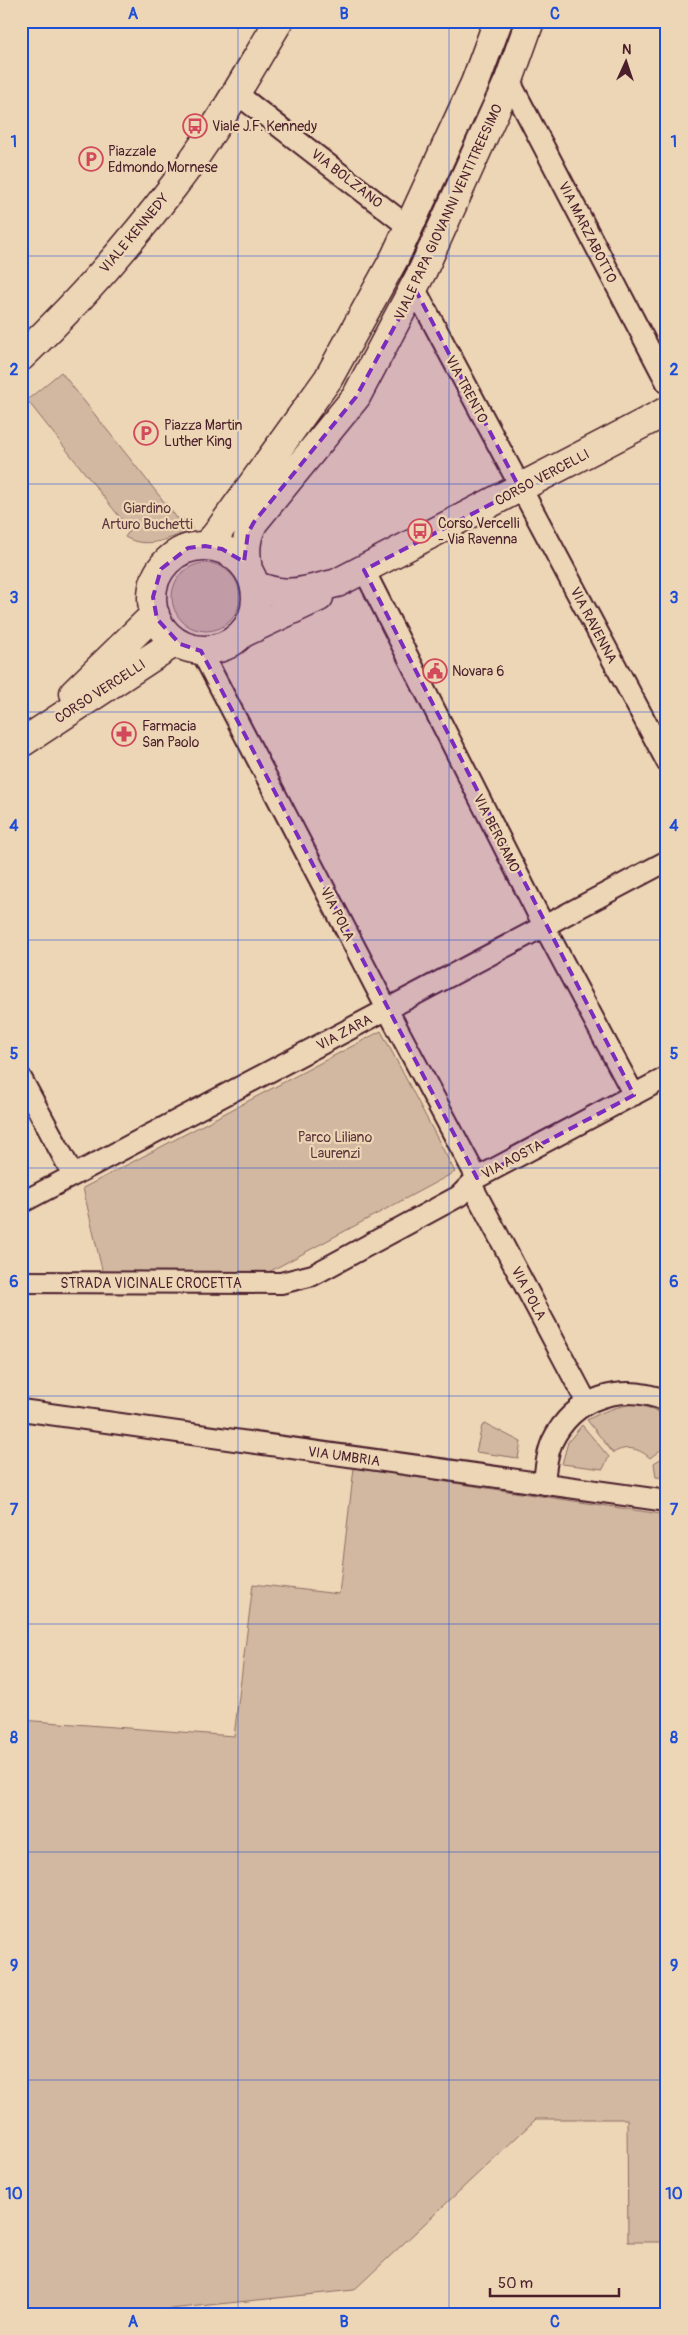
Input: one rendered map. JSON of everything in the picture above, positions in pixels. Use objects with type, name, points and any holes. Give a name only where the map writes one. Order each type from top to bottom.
[{"type":"main road","name":"VIALE KENNEDY","points":[[21,357],[84,293],[173,187],[236,93],[279,21]]},
{"type":"main road","name":"VIALE PAPA GIOVANNI VENTITREESIMO","points":[[205,546],[215,536],[328,380],[410,228],[475,83],[498,21]]},
{"type":"main road","name":"VIALE PAPA GIOVANNI VENTITREESIMO","points":[[252,577],[245,554],[248,533],[254,522],[356,397],[414,289],[509,80],[530,21]]},
{"type":"main road","name":"CORSO VERCELLI","points":[[252,577],[270,592],[289,594],[336,584],[667,411]]},
{"type":"main road","points":[[205,546],[222,549],[237,557],[252,577],[256,602],[252,618],[243,632],[230,643],[214,649],[190,646],[166,633],[155,614],[152,602],[154,585],[161,569],[173,556],[188,548],[205,546]]},
{"type":"main road","name":"CORSO VERCELLI","points":[[243,632],[328,593],[336,584]]},
{"type":"main road","name":"CORSO VERCELLI","points":[[22,742],[155,614]]},
{"type":"main road","name":"CORSO VERCELLI","points":[[22,742],[162,650],[190,646]]},
{"type":"street","name":"VIA MARZABOTTO","points":[[509,80],[667,383]]},
{"type":"street","name":"VIA BOLZANO","points":[[236,93],[410,228]]},
{"type":"street","name":"VIA TRENTO","points":[[414,289],[520,489]]},
{"type":"street","name":"VIA RAVENNA","points":[[520,489],[667,762]]},
{"type":"street","name":"VIA BERGAMO","points":[[364,570],[544,926],[634,1095]]},
{"type":"street","name":"VIA POLA","points":[[190,646],[387,1009],[587,1403]]},
{"type":"street","name":"VIA ZARA","points":[[21,1203],[667,861]]},
{"type":"street","name":"VIA AOSTA","points":[[281,1283],[313,1276],[459,1196],[474,1181],[667,1077]]},
{"type":"street","points":[[21,1078],[73,1175]]},
{"type":"street","name":"STRADA VICINALE CROCETTA","points":[[21,1282],[281,1283]]},
{"type":"street","points":[[544,1484],[552,1443],[566,1420],[587,1403],[613,1393],[640,1392],[667,1401]]},
{"type":"street","name":"VIA UMBRIA","points":[[21,1410],[667,1501]]},
{"type":"highlighted area","points":[[415,289],[520,489],[364,570],[634,1095],[477,1178],[201,651],[180,644],[157,619],[153,597],[161,569],[188,548],[205,546],[222,549],[244,562],[248,533],[254,522],[356,397]]},
{"type":"green space","name":"Giardino Arturo Buchetti","points":[[61,372],[177,518],[190,521],[192,529],[168,539],[151,543],[133,541],[125,537],[130,530],[27,400]]},
{"type":"green space","points":[[206,563],[219,566],[230,573],[237,584],[240,597],[237,610],[230,621],[219,628],[206,631],[193,628],[182,621],[175,610],[172,597],[175,584],[182,573],[193,566]]},
{"type":"green space","name":"Parco Liliano Laurenzi","points":[[381,1031],[455,1172],[263,1275],[103,1274],[83,1188]]},
{"type":"green space","points":[[636,1404],[667,1416],[667,1445],[650,1458],[637,1450],[628,1448],[613,1453],[587,1420],[610,1409]]},
{"type":"green space","points":[[486,1424],[521,1442],[518,1458],[476,1452],[482,1426]]},
{"type":"green space","points":[[582,1425],[609,1457],[603,1469],[562,1464],[568,1442]]},
{"type":"green space","points":[[667,1455],[667,1478],[656,1477],[654,1463]]},
{"type":"green space","points":[[354,1468],[667,1515],[667,2242],[628,2242],[627,2119],[536,2119],[354,2290],[122,2314],[21,2314],[21,1720],[234,1736],[253,1584],[339,1594]]},
{"type":"place","name":"Viale J.F. Kennedy","points":[[195,126]]},
{"type":"place","name":"Piazzale Edmondo Mornese","points":[[91,159]]},
{"type":"place","name":"Piazza Martin Luther King","points":[[146,433]]},
{"type":"place","name":"Corso Vercelli - Via Ravenna","points":[[420,531]]},
{"type":"place","name":"Novara 6","points":[[435,671]]},
{"type":"place","name":"Farmacia San Paolo","points":[[124,734]]}]
